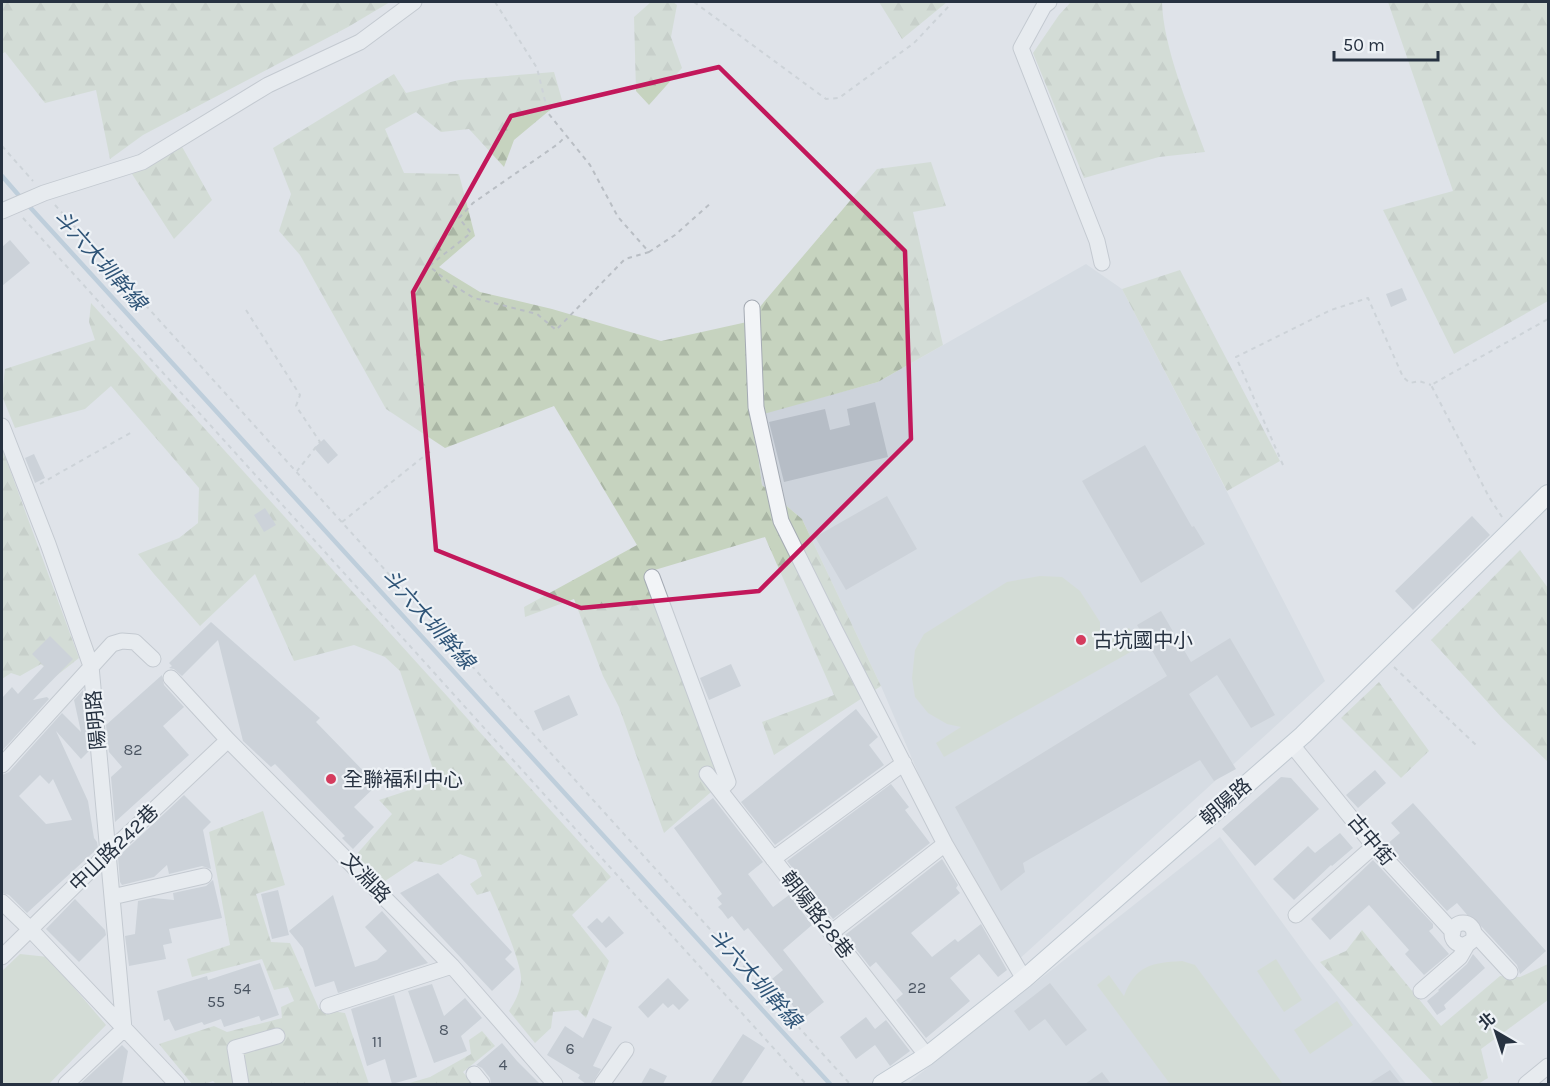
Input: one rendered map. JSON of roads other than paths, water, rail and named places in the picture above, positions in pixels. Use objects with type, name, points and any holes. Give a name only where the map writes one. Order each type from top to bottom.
[{"type":"main road","name":"朝陽路","points":[[882,1084],[927,1056],[1024,979],[1292,745],[1546,500]]},
{"type":"street","points":[[7,209],[44,193],[142,162],[268,85],[360,42],[414,2]]},
{"type":"street","points":[[1049,2],[1044,6],[1021,48],[1097,241],[1102,263]]},
{"type":"street","points":[[752,308],[756,407],[781,521],[945,844],[1024,979]]},
{"type":"street","name":"陽明路","points":[[2,426],[48,544],[91,666],[124,1029]]},
{"type":"street","points":[[652,578],[728,782],[720,790]]},
{"type":"street","points":[[2,765],[112,644],[122,641],[135,642],[153,659]]},
{"type":"street","name":"文淵路","points":[[171,678],[228,740],[302,812],[452,966],[555,1084]]},
{"type":"street","name":"中山路242巷","points":[[2,957],[228,740]]},
{"type":"street","name":"古中街","points":[[1292,745],[1374,846],[1453,932],[1456,926],[1463,923],[1469,925],[1471,938]]},
{"type":"street","points":[[773,859],[904,763]]},
{"type":"street","name":"朝陽路28巷","points":[[708,774],[927,1056]]},
{"type":"street","points":[[832,932],[945,844]]},
{"type":"street","points":[[1296,915],[1374,846]]},
{"type":"street","points":[[112,897],[204,876]]},
{"type":"street","points":[[2,902],[177,1084]]},
{"type":"street","points":[[1421,991],[1460,957],[1471,938],[1510,972]]},
{"type":"street","points":[[328,1006],[452,966]]},
{"type":"street","points":[[66,1084],[124,1029]]},
{"type":"street","points":[[241,1084],[235,1048],[277,1035]]},
{"type":"street","points":[[602,1084],[626,1050]]},
{"type":"street","points":[[1526,1084],[1548,1066]]},
{"type":"waterway","name":"斗六大圳幹線","points":[[2,176],[22,199]]},
{"type":"waterway","name":"斗六大圳幹線","points":[[28,205],[830,1084]]},
{"type":"place","name":"古坑國中小","points":[[1081,640]]},
{"type":"place","name":"全聯福利中心","points":[[331,779]]}]
